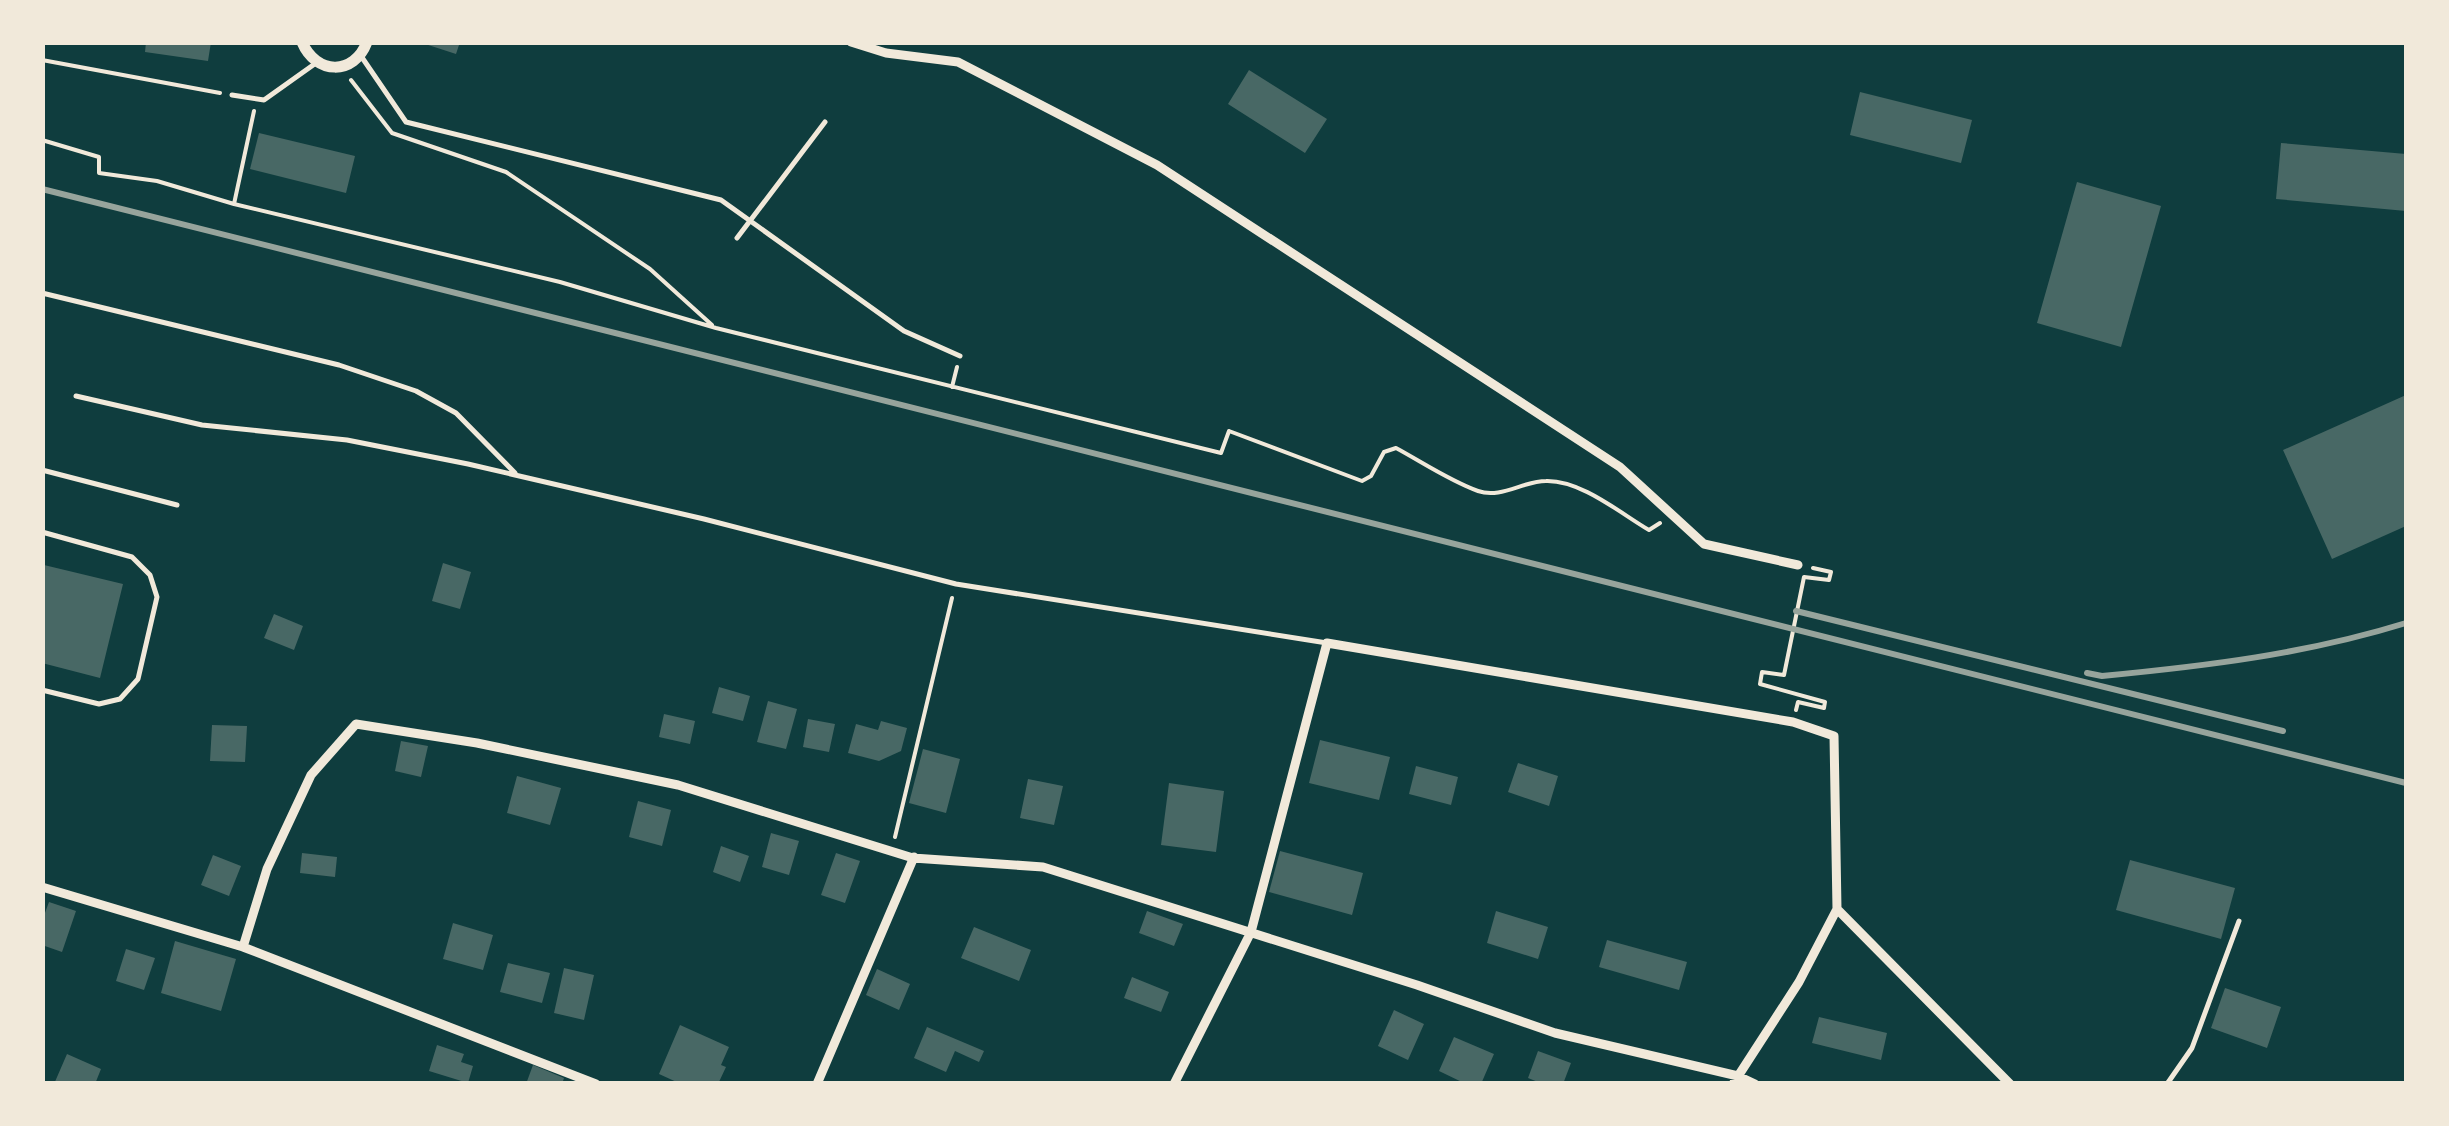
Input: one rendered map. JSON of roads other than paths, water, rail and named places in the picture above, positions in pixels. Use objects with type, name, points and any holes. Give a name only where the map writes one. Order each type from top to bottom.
[{"type":"street","points":[[302,42],[316,63],[342,68],[361,56],[367,42]]},
{"type":"street","points":[[851,42],[886,53],[958,62],[1158,165],[1620,467],[1704,544],[1798,564]]},
{"type":"street","points":[[1174,1084],[1251,932],[1327,643],[1793,722],[1834,736],[1836,909],[1800,982],[1735,1080]]},
{"type":"street","points":[[243,947],[266,869],[311,775],[356,724],[477,743],[678,784],[914,857],[1044,867],[1417,985],[1555,1034],[1755,1084]]},
{"type":"street","points":[[817,1084],[914,857]]},
{"type":"street","points":[[42,886],[243,947],[596,1084]]},
{"type":"street","points":[[1836,909],[2010,1084]]},
{"type":"lane","points":[[361,56],[406,122],[721,200],[904,331],[960,356]]},
{"type":"lane","points":[[232,95],[264,100],[316,63]]},
{"type":"lane","points":[[737,238],[825,122]]},
{"type":"lane","points":[[42,294],[339,365],[416,391],[456,412],[517,476]]},
{"type":"lane","points":[[76,396],[202,426],[347,440],[517,476],[956,584],[1327,643]]},
{"type":"lane","points":[[42,470],[177,504]]},
{"type":"lane","points":[[42,532],[132,557],[150,574],[156,597],[138,679],[120,699],[99,704],[42,690]]},
{"type":"lane","points":[[2167,1084],[2192,1048],[2239,921]]},
{"type":"railway","points":[[42,189],[2406,783]]},
{"type":"railway","points":[[1796,611],[2283,731]]},
{"type":"railway","points":[[2087,673],[2102,676],[2256,657],[2406,623]]}]
